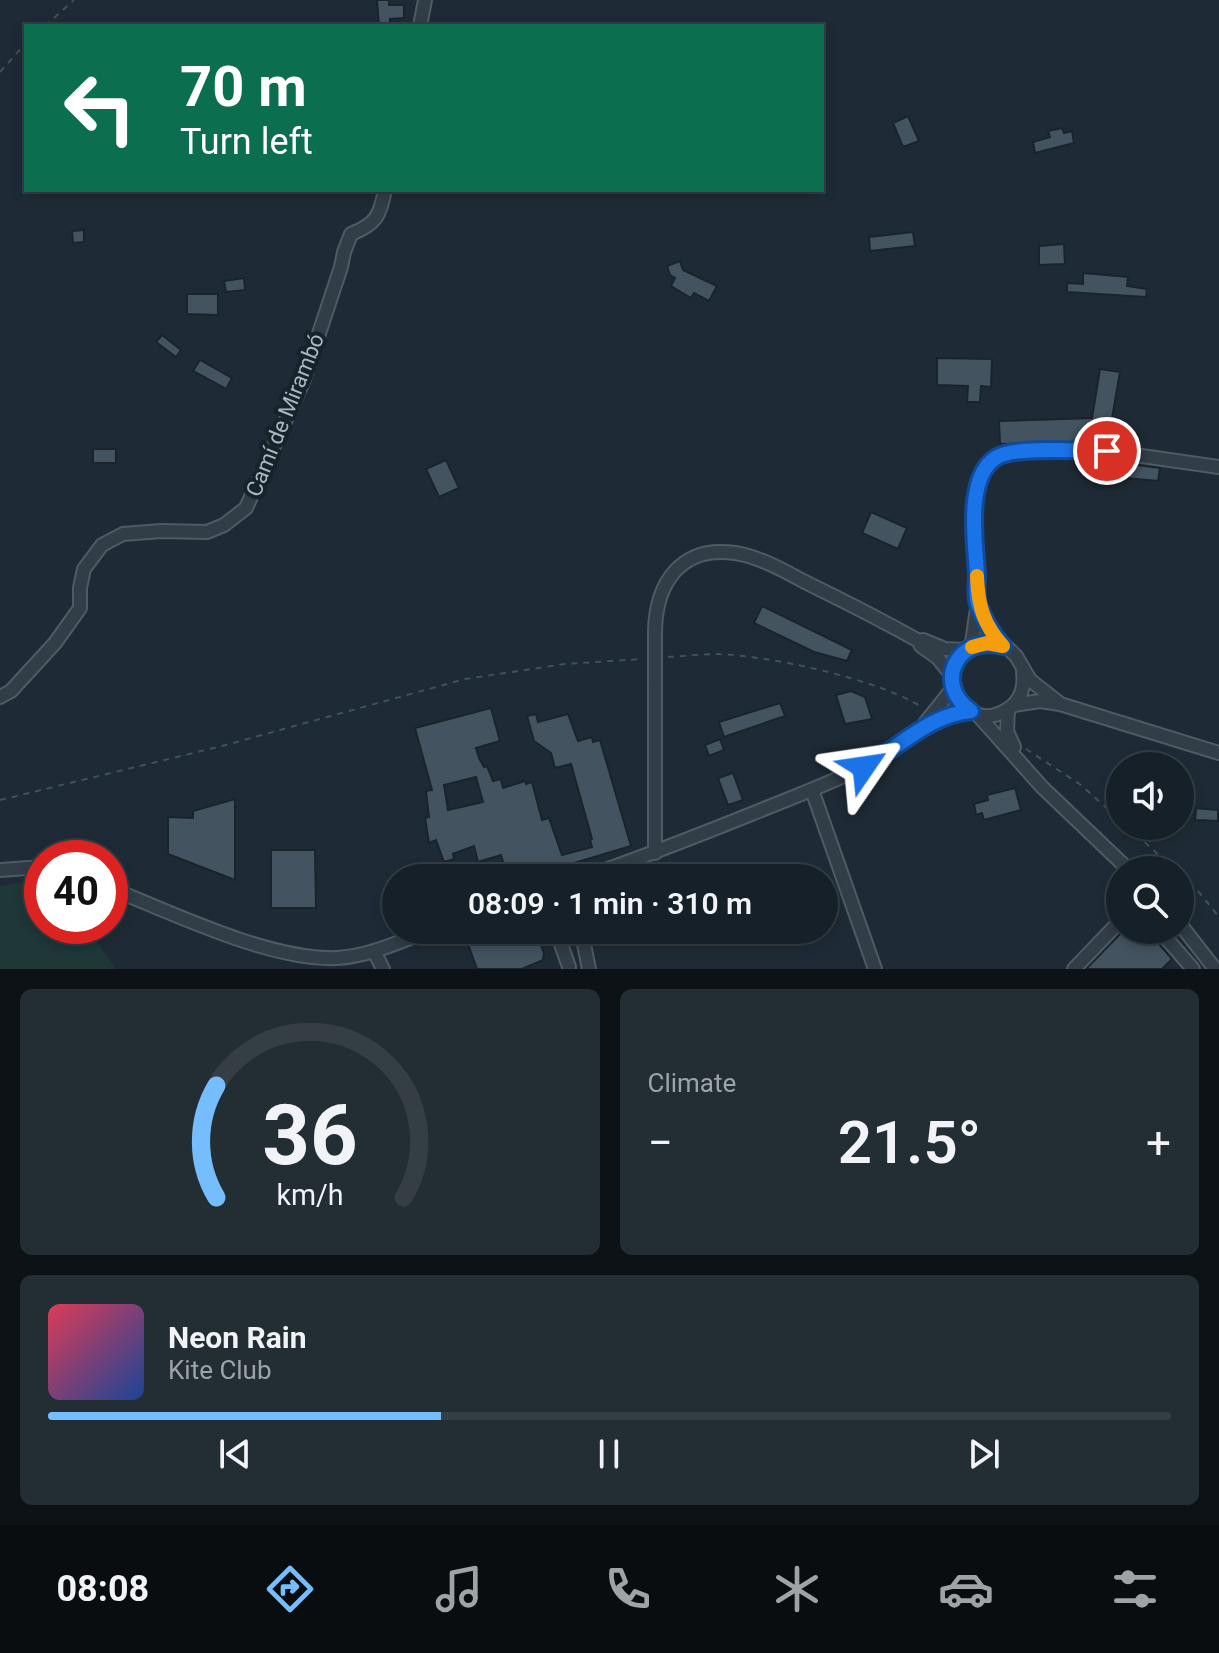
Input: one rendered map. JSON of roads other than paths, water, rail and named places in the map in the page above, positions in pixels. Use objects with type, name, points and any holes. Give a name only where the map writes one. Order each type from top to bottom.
[{"type":"street","points":[[420,24],[425,0]]},
{"type":"street","name":"Camí de Mirambó","points":[[0,697],[11,691],[55,643],[80,608],[84,569],[102,545],[123,534],[207,532],[224,525],[246,508],[303,382],[347,243],[351,234],[371,225],[382,207],[385,192]]},
{"type":"street","points":[[924,726],[953,682],[955,664],[969,649],[978,604],[975,501],[981,474],[989,463],[999,456],[1044,451],[1107,451],[1219,467]]},
{"type":"street","points":[[655,853],[655,631],[658,597],[670,576],[703,555],[723,552],[739,554],[770,565],[919,641],[924,640],[945,649],[969,649],[987,643],[1003,646]]},
{"type":"street","points":[[978,604],[988,628],[1016,656],[1023,672],[1041,691],[1060,704]]},
{"type":"street","points":[[919,641],[942,662],[960,701],[1053,798],[1114,856]]},
{"type":"street","points":[[1019,761],[1007,731],[1011,707],[1022,693],[1023,672]]},
{"type":"street","points":[[623,864],[812,790],[876,760],[924,726],[952,713],[992,715],[1040,701],[1060,704],[1219,753]]},
{"type":"street","points":[[812,790],[875,969]]},
{"type":"street","points":[[0,870],[24,868]]},
{"type":"street","points":[[128,895],[200,924],[289,952],[335,958],[393,944]]},
{"type":"street","points":[[1074,969],[1106,936]]},
{"type":"street","points":[[1194,942],[1215,969]]},
{"type":"street","points":[[560,944],[567,968],[588,965],[584,944]]},
{"type":"street","points":[[1171,944],[1193,969]]},
{"type":"street","points":[[374,951],[383,969]]}]
